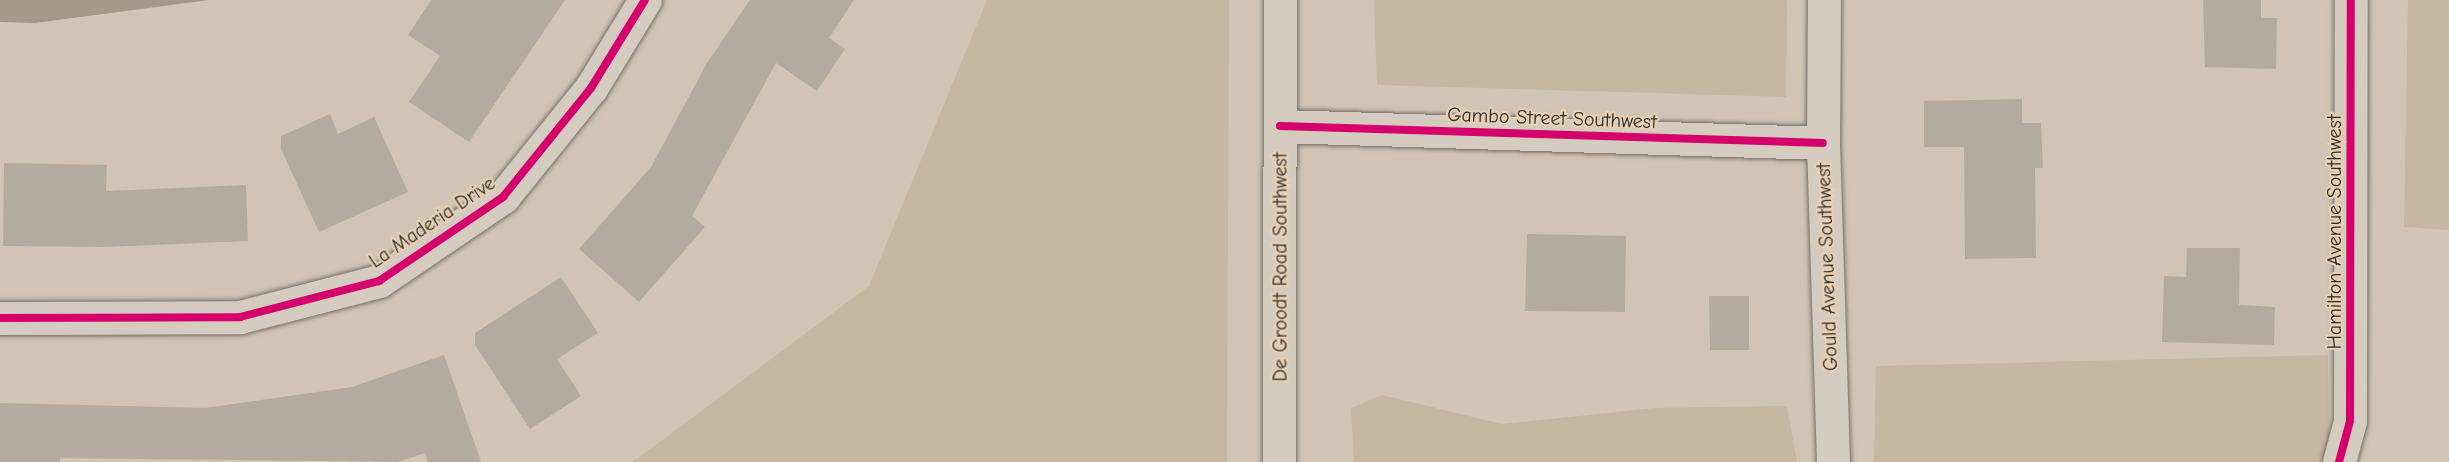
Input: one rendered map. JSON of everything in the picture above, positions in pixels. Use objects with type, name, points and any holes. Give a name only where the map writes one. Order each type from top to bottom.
[{"type":"street","name":"La Maderia Drive","points":[[0,318],[240,317],[380,280],[503,197],[591,88],[645,0]]},
{"type":"street","name":"De Groodt Road Southwest","points":[[1279,462],[1280,0]]},
{"type":"street","name":"Gould Avenue Southwest","points":[[1824,0],[1823,143],[1833,462]]},
{"type":"street","name":"Hamilton Avenue Southwest","points":[[2339,462],[2350,421],[2351,0]]},
{"type":"street","name":"Gambo Street Southwest","points":[[1280,126],[1823,143]]},
{"type":"shaded area","points":[[0,0],[209,0],[35,23],[0,22]]},
{"type":"shaded area","points":[[987,0],[1229,0],[1227,462],[633,462],[869,286]]},
{"type":"shaded area","points":[[1374,0],[1787,0],[1786,97],[1377,85]]},
{"type":"shaded area","points":[[2408,0],[2449,0],[2449,230],[2404,227]]},
{"type":"shaded area","points":[[2328,355],[2330,448],[2323,462],[1874,462],[1876,366]]},
{"type":"shaded area","points":[[1382,395],[1502,424],[1655,408],[1787,406],[1797,462],[1354,462],[1351,408]]},
{"type":"building","points":[[431,0],[565,0],[469,142],[409,102],[440,56],[408,35]]},
{"type":"building","points":[[750,0],[854,0],[829,38],[845,49],[817,91],[776,63],[692,216],[705,227],[639,302],[579,249],[651,167],[707,63]]},
{"type":"building","points":[[2203,0],[2261,0],[2261,18],[2277,18],[2276,69],[2205,67]]},
{"type":"building","points":[[2022,99],[2022,123],[2041,123],[2043,168],[2035,168],[2036,258],[1965,259],[1964,147],[1924,147],[1924,101]]},
{"type":"building","points":[[330,114],[338,134],[374,117],[408,192],[319,232],[281,149],[281,136]]},
{"type":"building","points":[[4,163],[107,165],[106,191],[246,185],[248,241],[105,247],[3,246]]},
{"type":"building","points":[[1527,234],[1626,236],[1625,312],[1525,311]]},
{"type":"building","points":[[2187,248],[2240,248],[2239,305],[2275,307],[2274,345],[2162,342],[2164,276],[2186,277]]},
{"type":"building","points":[[561,277],[598,333],[557,359],[581,396],[530,429],[475,345],[475,333]]},
{"type":"building","points":[[1709,296],[1749,296],[1749,350],[1710,350]]},
{"type":"building","points":[[444,355],[481,462],[428,462],[425,453],[398,462],[60,458],[60,462],[0,462],[0,403],[205,408],[352,387]]},
{"type":"cycle path","points":[[0,318],[240,317],[379,281],[503,197],[591,88],[645,0]]},
{"type":"cycle path","points":[[2339,462],[2350,421],[2351,0]]},
{"type":"cycle path","points":[[1280,126],[1823,143]]}]
